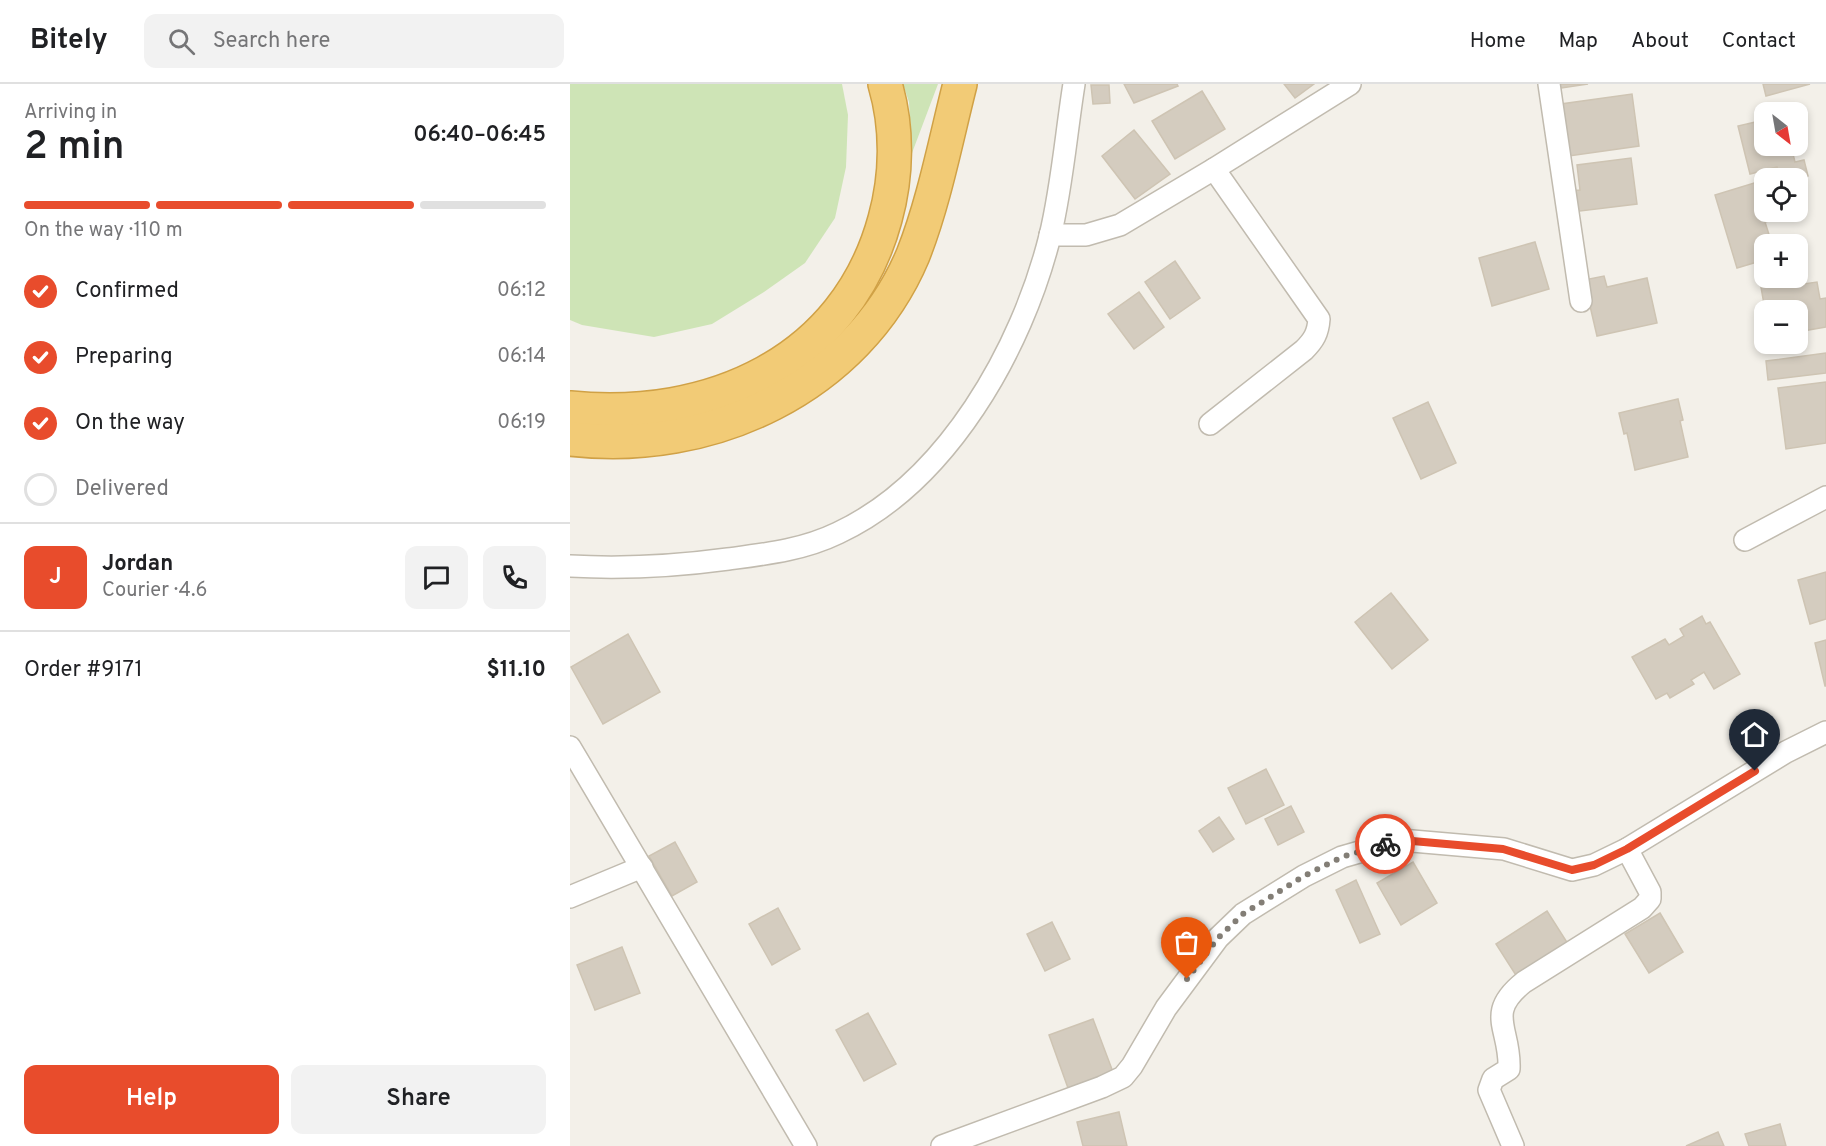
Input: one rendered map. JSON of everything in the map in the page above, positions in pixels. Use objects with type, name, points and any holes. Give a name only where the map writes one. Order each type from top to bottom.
[{"type":"highway","points":[[570,408],[626,411],[657,408],[717,394],[774,368],[800,352],[821,332],[858,285],[882,232],[894,175],[895,145],[885,84]]},
{"type":"highway","points":[[570,439],[620,442],[690,434],[718,427],[773,405],[823,372],[845,353],[884,308],[912,256],[923,228],[960,84]]},
{"type":"street","points":[[570,566],[656,566],[697,563],[783,551],[811,544],[837,534],[885,506],[927,468],[966,419],[984,391],[1002,361],[1021,321],[1041,268],[1050,235],[1074,84]]},
{"type":"street","points":[[1050,235],[1086,235],[1120,225],[1214,170],[1350,84]]},
{"type":"street","points":[[1549,84],[1581,301]]},
{"type":"street","points":[[1210,424],[1304,350],[1314,340],[1319,319],[1214,170]]},
{"type":"street","points":[[1745,540],[1826,497]]},
{"type":"street","points":[[942,1146],[1102,1087],[1123,1077],[1132,1066],[1166,1008],[1218,938],[1243,914],[1304,876],[1342,857],[1401,840],[1503,849],[1572,870],[1594,865],[1627,849],[1786,752],[1826,732]]},
{"type":"street","points":[[570,747],[806,1146]]},
{"type":"street","points":[[1513,1146],[1489,1090],[1493,1079],[1509,1069],[1501,1016],[1504,1004],[1510,993],[1524,982],[1642,908],[1650,898],[1650,892],[1627,849]]},
{"type":"street","points":[[570,897],[642,867]]},
{"type":"green space","points":[[570,84],[842,84],[848,115],[846,167],[835,218],[805,263],[712,324],[654,337],[582,325],[570,320]]},
{"type":"green space","points":[[903,84],[938,84],[912,153],[909,102]]},
{"type":"building","points":[[1124,84],[1177,84],[1178,86],[1134,103]]},
{"type":"building","points":[[1284,84],[1314,84],[1295,98]]},
{"type":"building","points":[[1554,84],[1588,84],[1555,89]]},
{"type":"building","points":[[1763,84],[1810,84],[1766,96]]},
{"type":"building","points":[[1091,85],[1109,85],[1110,103],[1093,104]]},
{"type":"building","points":[[1202,91],[1225,129],[1175,159],[1152,121]]},
{"type":"building","points":[[1632,94],[1639,146],[1569,156],[1561,104]]},
{"type":"building","points":[[1754,122],[1754,156],[1794,156],[1795,162],[1804,160],[1806,168],[1754,168],[1754,173],[1750,174],[1738,126]]},
{"type":"building","points":[[1134,130],[1170,174],[1135,199],[1102,156]]},
{"type":"building","points":[[1631,158],[1637,204],[1572,212],[1569,191],[1580,190],[1577,165]]},
{"type":"building","points":[[1754,183],[1754,222],[1765,222],[1769,234],[1754,234],[1754,263],[1737,268],[1715,195]]},
{"type":"building","points":[[1535,242],[1549,289],[1492,306],[1479,258]]},
{"type":"building","points":[[1175,261],[1200,298],[1170,319],[1145,282]]},
{"type":"building","points":[[1604,276],[1607,287],[1647,278],[1657,323],[1597,336],[1584,280]]},
{"type":"building","points":[[1817,282],[1820,299],[1826,298],[1826,327],[1808,330],[1808,300],[1763,300],[1761,288],[1808,288],[1808,283]]},
{"type":"building","points":[[1139,292],[1164,327],[1134,349],[1108,314]]},
{"type":"building","points":[[1826,353],[1826,373],[1768,380],[1766,361]]},
{"type":"building","points":[[1826,382],[1826,443],[1786,449],[1778,388]]},
{"type":"building","points":[[1678,399],[1688,457],[1635,470],[1627,433],[1624,434],[1619,413]]},
{"type":"building","points":[[1428,402],[1456,463],[1421,479],[1393,418]]},
{"type":"building","points":[[1826,572],[1826,619],[1810,624],[1798,580]]},
{"type":"building","points":[[1391,593],[1428,640],[1392,669],[1355,622]]},
{"type":"building","points":[[1702,616],[1706,624],[1710,622],[1740,674],[1714,689],[1704,672],[1691,680],[1694,684],[1670,698],[1667,693],[1656,699],[1632,657],[1665,639],[1669,645],[1684,636],[1680,629]]},
{"type":"building","points":[[628,634],[660,692],[603,724],[571,667]]},
{"type":"building","points":[[1826,640],[1826,686],[1825,686],[1815,643]]},
{"type":"building","points":[[1266,769],[1284,805],[1246,824],[1228,788]]},
{"type":"building","points":[[1291,806],[1304,832],[1278,845],[1265,819]]},
{"type":"building","points":[[1219,817],[1234,839],[1213,852],[1199,831]]},
{"type":"building","points":[[675,842],[697,882],[672,896],[649,856]]},
{"type":"building","points":[[1413,862],[1437,903],[1401,925],[1377,883]]},
{"type":"building","points":[[1356,880],[1380,934],[1360,943],[1336,890]]},
{"type":"building","points":[[778,908],[800,949],[772,965],[749,924]]},
{"type":"building","points":[[1547,911],[1570,947],[1519,980],[1496,944]]},
{"type":"building","points":[[1660,913],[1683,952],[1649,973],[1625,934]]},
{"type":"building","points":[[1052,922],[1070,959],[1045,971],[1027,934]]},
{"type":"building","points":[[622,947],[640,993],[595,1010],[577,965]]},
{"type":"building","points":[[868,1013],[896,1064],[864,1081],[836,1030]]},
{"type":"building","points":[[1093,1019],[1113,1072],[1068,1088],[1049,1035]]},
{"type":"building","points":[[1119,1112],[1127,1146],[1083,1146],[1077,1122]]},
{"type":"building","points":[[1780,1124],[1786,1146],[1749,1146],[1745,1134]]},
{"type":"building","points":[[1718,1132],[1724,1146],[1686,1146]]},
{"type":"way so far","points":[[1187,979],[1218,938],[1243,914],[1304,876],[1342,857],[1385,844]]},
{"type":"route","points":[[1385,844],[1401,840],[1503,849],[1572,870],[1594,865],[1627,849],[1755,771]]}]
